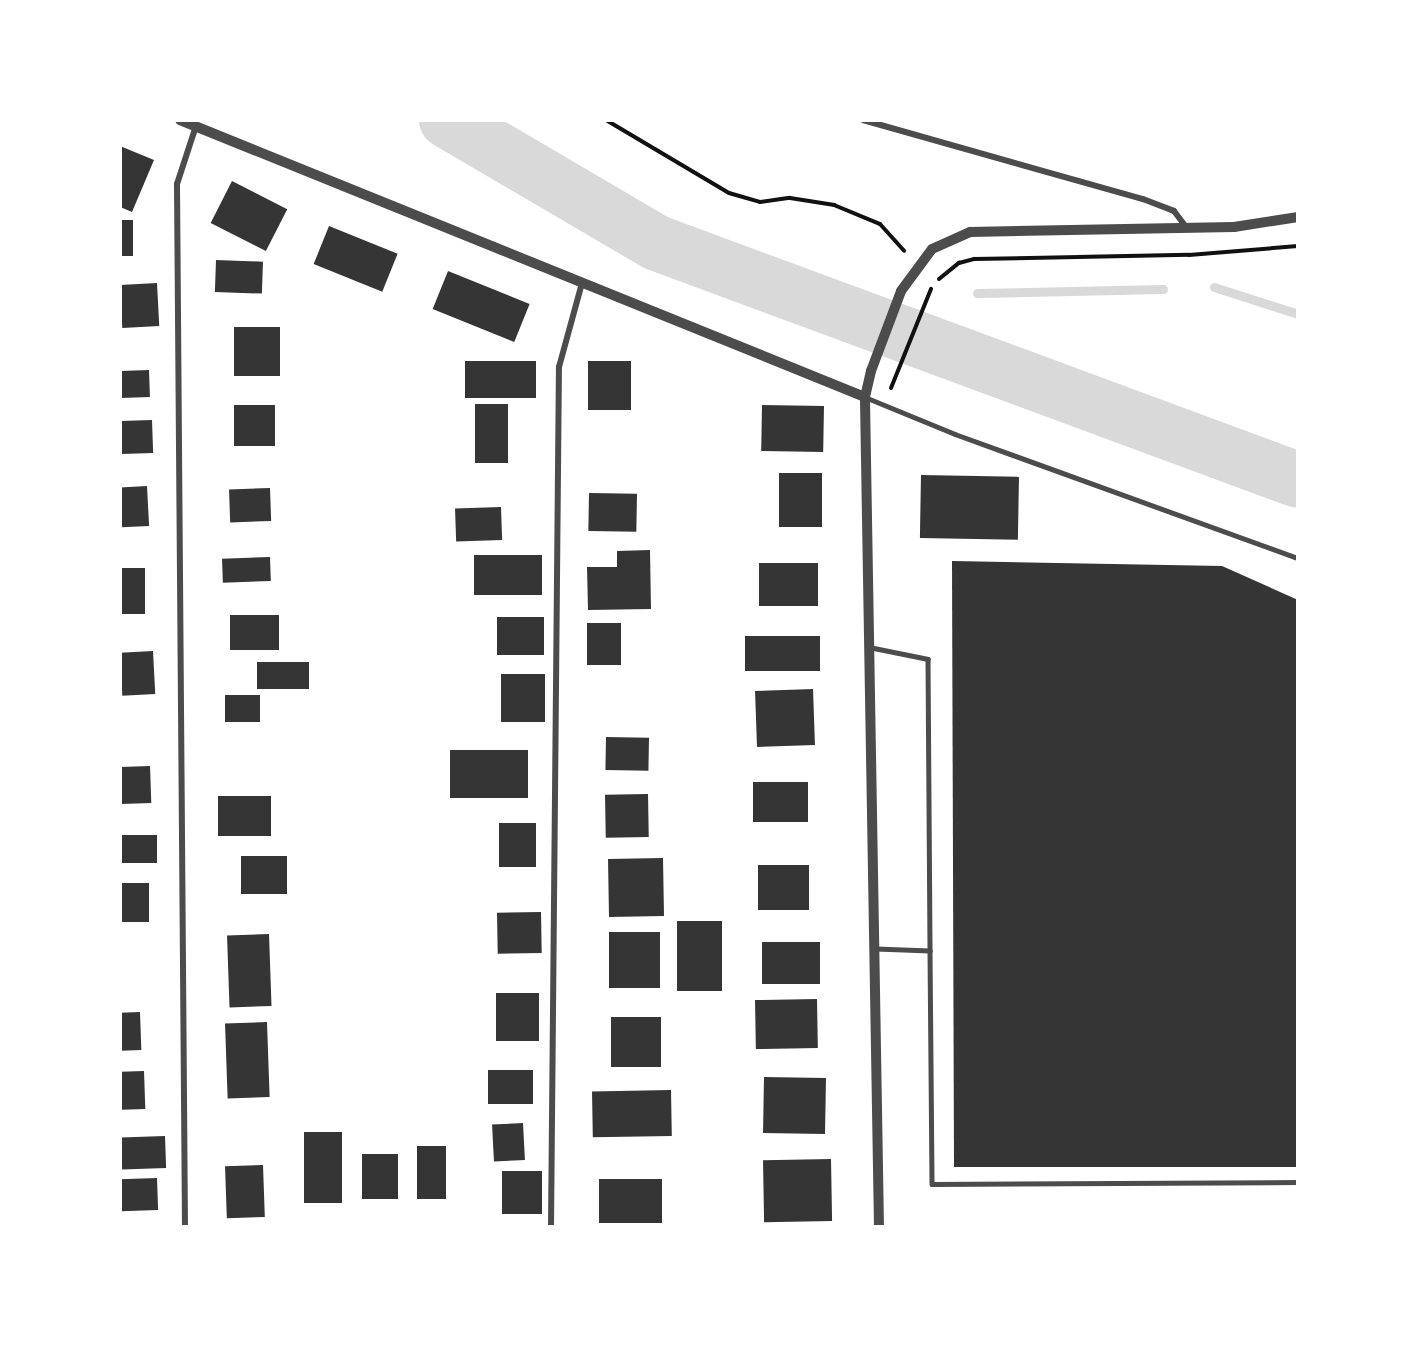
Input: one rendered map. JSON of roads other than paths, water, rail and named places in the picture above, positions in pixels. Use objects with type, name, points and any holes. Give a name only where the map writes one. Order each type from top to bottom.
[{"type":"street","points":[[180,120],[865,397]]},
{"type":"street","points":[[863,120],[1143,199],[1174,212],[1188,228]]},
{"type":"street","points":[[185,1227],[177,184],[196,126]]},
{"type":"street","points":[[879,1227],[867,646],[865,397],[871,372],[901,291],[917,265],[932,249],[970,232],[1258,225],[1298,217]]},
{"type":"street","points":[[551,1227],[560,367],[582,283]]},
{"type":"lane","points":[[865,397],[955,434],[1298,558]]},
{"type":"lane","points":[[867,646],[928,659],[932,1184],[1298,1182]]},
{"type":"lane","points":[[873,949],[930,951]]},
{"type":"waterway","points":[[447,120],[657,243],[1298,480]]},
{"type":"waterway","points":[[1214,287],[1298,314]]},
{"type":"waterway","points":[[977,293],[1163,289]]}]
